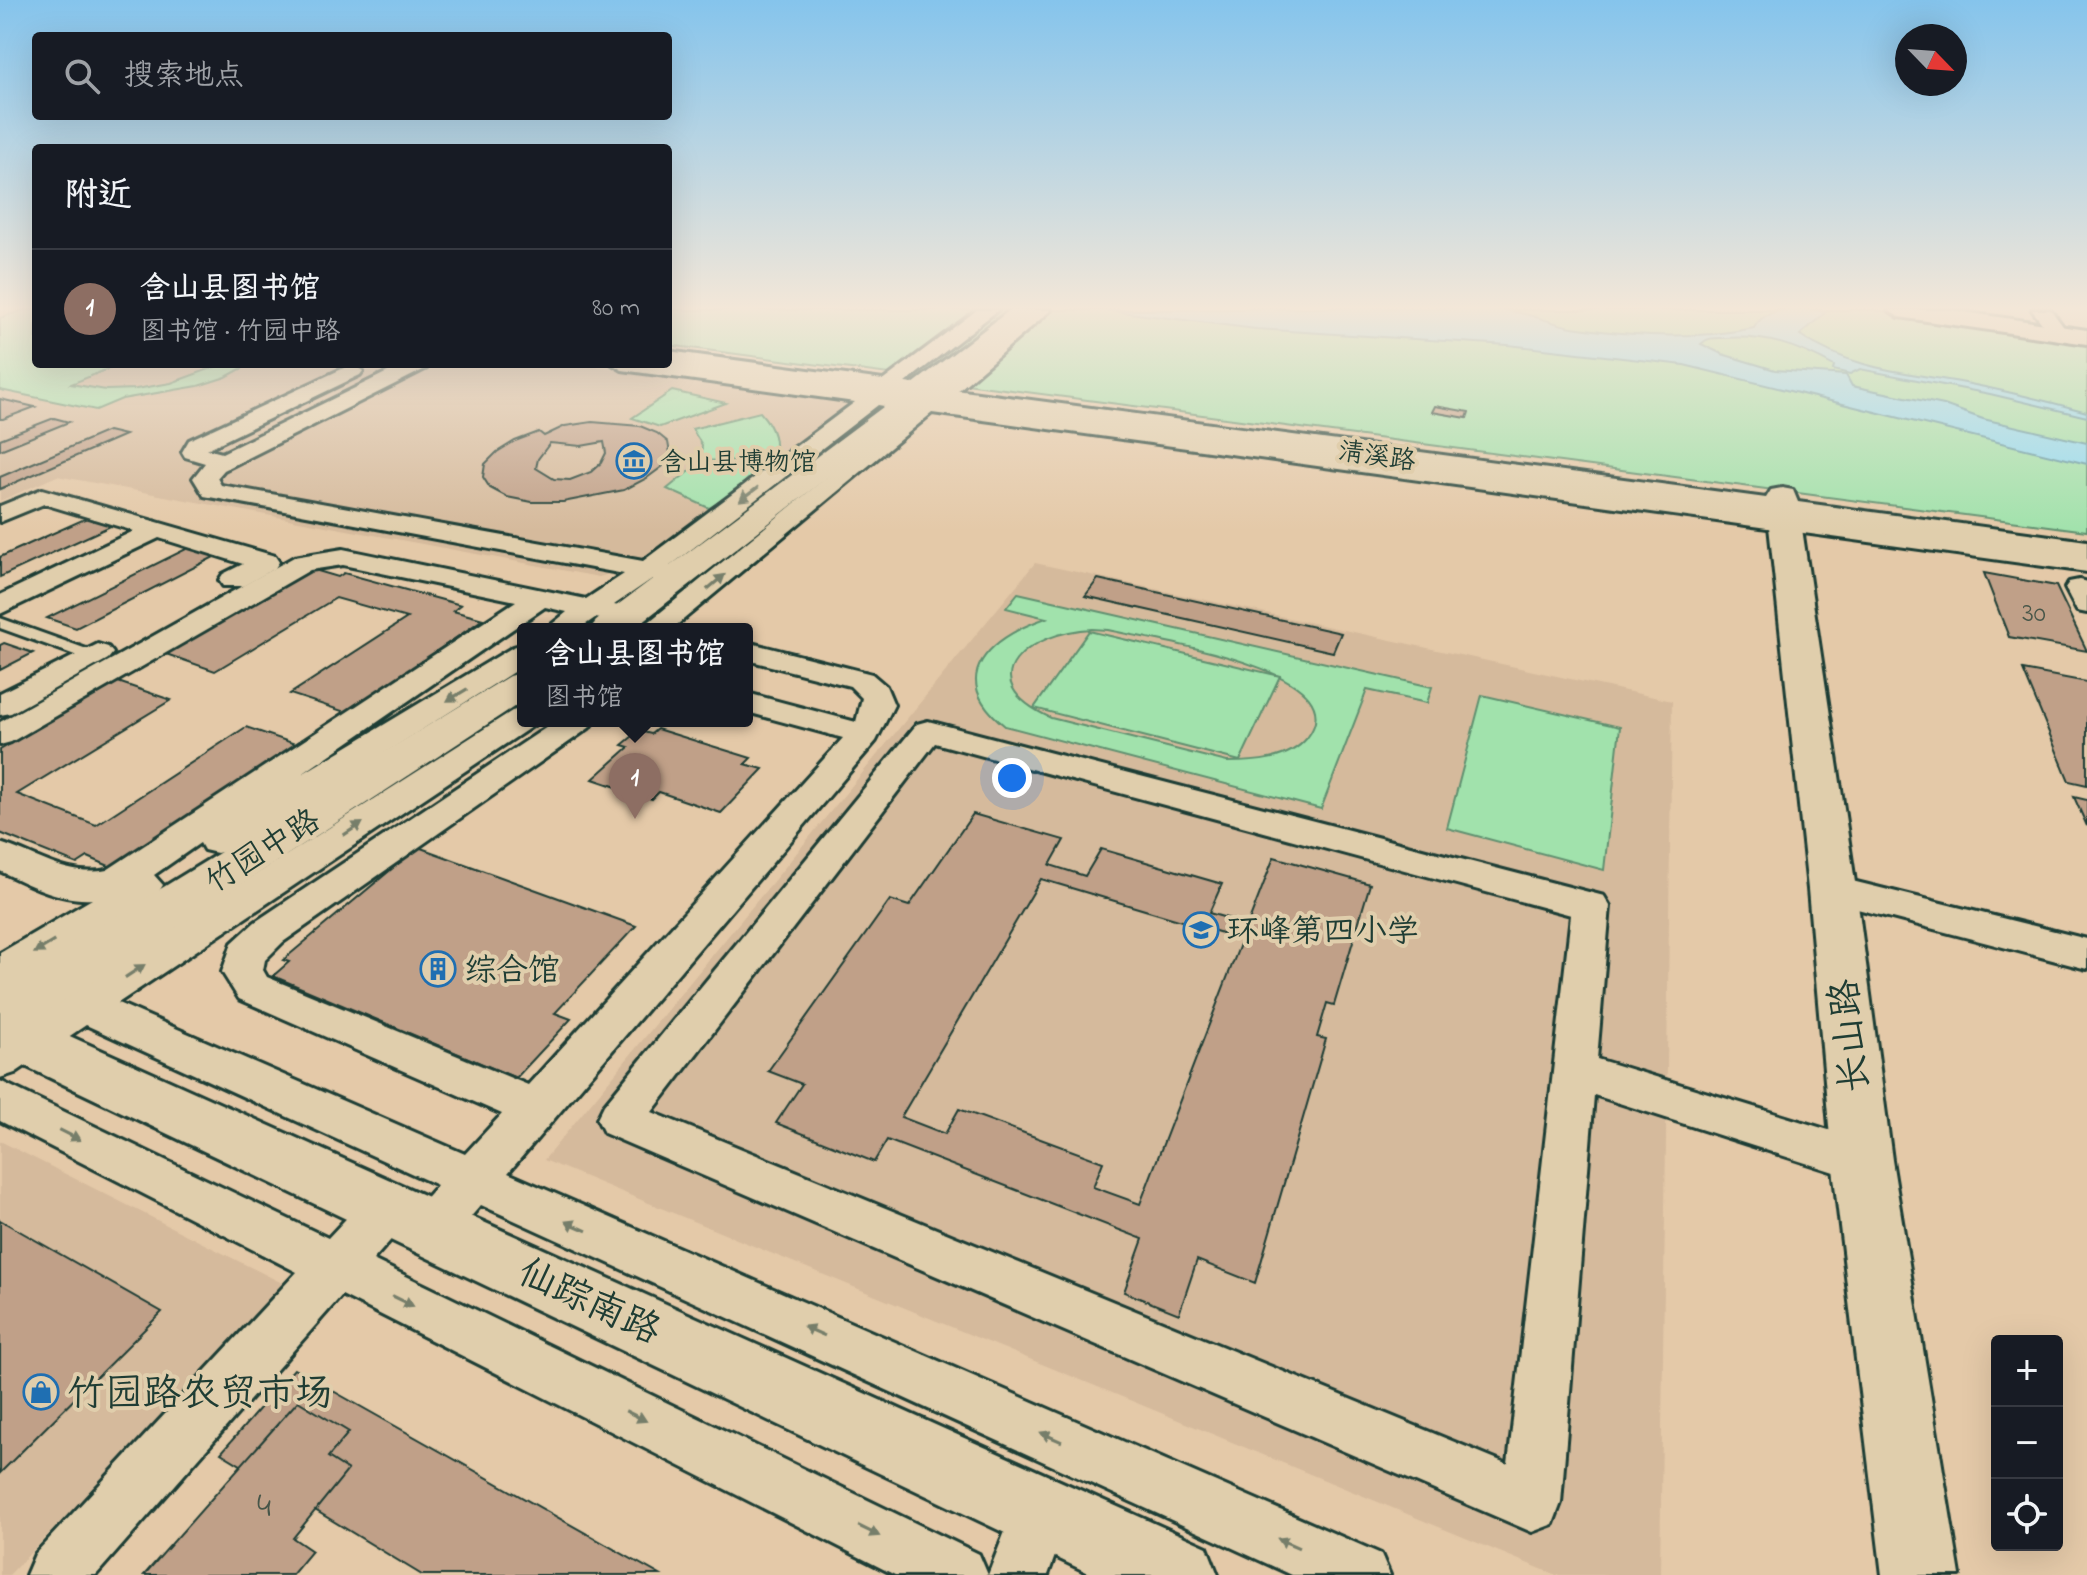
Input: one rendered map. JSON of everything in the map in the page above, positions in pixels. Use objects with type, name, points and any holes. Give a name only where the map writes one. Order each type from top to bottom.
[{"type":"main road","name":"清溪路","points":[[851,384],[1394,451],[1783,510],[2087,551]]},
{"type":"main road","name":"清溪路","points":[[868,384],[915,392]]},
{"type":"main road","points":[[620,621],[927,384]]},
{"type":"main road","name":"清溪路","points":[[1783,510],[2087,537]]},
{"type":"main road","name":"长山路","points":[[1783,510],[1832,889],[1862,1160],[1921,1575]]},
{"type":"main road","name":"竹园中路","points":[[18,1006],[517,688]]},
{"type":"main road","name":"仙踪南路","points":[[18,1006],[410,1218],[1043,1509],[1179,1575]]},
{"type":"street","points":[[223,461],[193,452],[197,445],[327,384]]},
{"type":"street","points":[[380,384],[223,461],[205,478],[213,491],[681,576]]},
{"type":"street","points":[[826,384],[915,392],[1783,510],[2084,586]]},
{"type":"street","points":[[0,735],[303,563],[323,558],[343,557],[540,598],[620,621],[700,595],[923,384]]},
{"type":"street","points":[[620,621],[649,570],[915,392]]},
{"type":"street","points":[[0,515],[42,496],[266,562],[0,706]]},
{"type":"street","points":[[0,606],[158,529]]},
{"type":"street","points":[[0,856],[72,887],[94,888],[118,881],[540,598]]},
{"type":"street","points":[[56,1575],[335,1267],[472,1179],[865,734],[877,714],[879,700],[874,689],[861,680],[753,653]]},
{"type":"street","points":[[18,1006],[517,657]]},
{"type":"street","points":[[753,704],[865,734]]},
{"type":"street","points":[[18,1006],[517,721]]},
{"type":"street","points":[[535,1108],[253,988],[242,972],[246,954],[269,932],[569,727]]},
{"type":"street","points":[[928,731],[1591,906],[1574,1070],[1532,1503],[620,1119],[928,731]]},
{"type":"street","points":[[1832,889],[2087,954]]},
{"type":"street","points":[[18,1006],[472,1179],[1360,1575]]},
{"type":"street","points":[[1574,1070],[1862,1160]]},
{"type":"street","points":[[0,1100],[958,1575]]},
{"type":"street","points":[[1018,1575],[1043,1509]]},
{"type":"lane","points":[[0,623],[92,656]]},
{"type":"shaded area","points":[[0,384],[720,384],[847,401],[853,405],[660,559],[599,577],[57,476],[0,501]]},
{"type":"shaded area","name":"环峰第四小学","points":[[1035,563],[1672,701],[1660,1575],[1556,1575],[544,1160]]},
{"type":"shaded area","points":[[0,1141],[288,1286],[9,1575],[0,1575]]},
{"type":"green space","points":[[0,384],[72,384],[106,390],[168,384],[206,384],[122,399],[96,410],[0,390]]},
{"type":"green space","points":[[962,384],[2087,384],[2087,531]]},
{"type":"green space","points":[[672,391],[726,403],[660,427],[632,418]]},
{"type":"green space","points":[[760,412],[774,436],[772,463],[701,460],[702,445],[692,429]]},
{"type":"green space","points":[[699,463],[761,467],[731,495],[709,508],[667,489]]},
{"type":"green space","points":[[1018,593],[1432,687],[1427,703],[1367,690],[1321,809],[1005,726],[987,708],[978,691],[976,675],[982,660],[993,647],[1026,626],[1046,618],[1006,608]],"holes":[[[1108,630],[1201,650],[1277,675],[1304,693],[1315,714],[1307,738],[1280,756],[1227,762],[1051,718],[1026,703],[1013,688],[1010,673],[1016,660],[1029,648],[1069,632]]]},
{"type":"green space","points":[[1089,631],[1280,676],[1240,761],[1034,708]]},
{"type":"green space","points":[[1482,695],[1620,727],[1604,870],[1447,828]]},
{"type":"water","points":[[1759,384],[1851,384],[1944,405],[1983,419],[2087,443],[2087,464]]},
{"type":"water","points":[[1935,384],[1967,384],[2042,400],[2087,412],[2087,417]]},
{"type":"building","points":[[0,399],[35,407],[0,419]]},
{"type":"building","points":[[1435,406],[1469,412],[1467,418],[1432,412]]},
{"type":"building","points":[[54,418],[69,422],[0,450],[0,439]]},
{"type":"building","name":"含山县博物馆","points":[[592,422],[640,426],[668,442],[670,453],[663,466],[624,490],[563,502],[532,502],[507,497],[490,488],[483,477],[485,464],[497,452],[515,441],[539,432],[544,436],[565,426]],"holes":[[[604,442],[606,453],[591,472],[570,480],[554,479],[536,468],[538,459],[550,443],[581,446]]]},
{"type":"building","points":[[108,431],[125,435],[0,489],[0,477]]},
{"type":"building","points":[[89,517],[115,524],[0,577],[0,557]]},
{"type":"building","points":[[190,547],[218,555],[76,628],[47,618]]},
{"type":"building","points":[[311,569],[338,577],[344,573],[461,605],[453,611],[483,619],[348,713],[290,694],[407,618],[336,598],[215,671],[163,653]]},
{"type":"building","points":[[1984,573],[2056,586],[2087,651],[2009,637]]},
{"type":"building","points":[[1098,579],[1341,633],[1333,652],[1085,596]]},
{"type":"building","points":[[4,643],[33,653],[0,670],[0,645]]},
{"type":"building","points":[[2023,670],[2087,682],[2087,785],[2069,781]]},
{"type":"building","points":[[118,682],[171,700],[17,794],[96,825],[246,727],[304,747],[123,872],[88,857],[77,864],[0,833],[0,750]]},
{"type":"building","points":[[657,729],[751,758],[745,764],[763,769],[721,813],[659,792],[652,799],[593,779],[629,747],[622,745],[639,731],[651,734]]},
{"type":"building","points":[[2074,797],[2087,800],[2087,826]]},
{"type":"building","points":[[973,814],[1064,840],[1050,865],[1085,876],[1101,849],[1222,884],[1209,913],[1248,924],[1274,857],[1370,884],[1334,1005],[1327,1003],[1317,1037],[1326,1039],[1255,1283],[1197,1260],[1179,1314],[1124,1292],[1143,1239],[887,1140],[874,1162],[776,1123],[802,1084],[768,1071],[890,900],[909,906]],"holes":[[[1041,879],[1242,939],[1140,1204],[1093,1187],[1103,1162],[959,1109],[945,1134],[901,1117]]]},
{"type":"building","name":"综合馆","points":[[418,847],[636,926],[555,1013],[571,1019],[516,1078],[273,976],[289,962],[283,960]]},
{"type":"building","name":"竹园路农贸市场","points":[[0,1220],[162,1312],[0,1473]]},
{"type":"building","points":[[294,1369],[660,1575],[422,1575],[221,1453]]},
{"type":"building","points":[[298,1401],[349,1432],[328,1457],[348,1470],[293,1538],[312,1551],[292,1575],[144,1575]]},
{"type":"place","name":"含山县博物馆","points":[[634,461]]},
{"type":"place","name":"含山县图书馆","points":[[635,819]]},
{"type":"place","name":"环峰第四小学","points":[[1201,930]]},
{"type":"place","name":"综合馆","points":[[438,969]]},
{"type":"place","name":"竹园路农贸市场","points":[[41,1392]]}]
